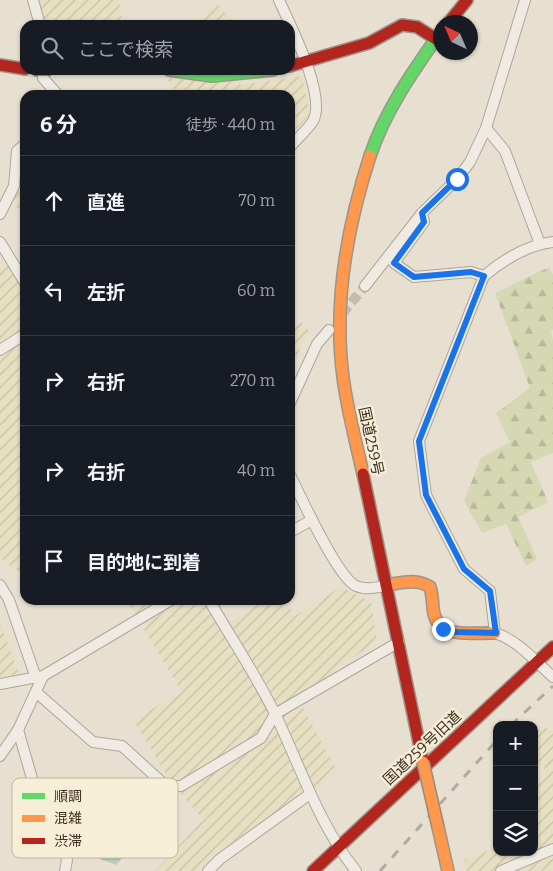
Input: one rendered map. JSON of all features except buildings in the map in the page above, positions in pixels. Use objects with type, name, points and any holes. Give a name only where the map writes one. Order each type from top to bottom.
[{"type":"main road","points":[[454,15],[466,0]]},
{"type":"main road","points":[[295,65],[370,43],[402,25],[417,26],[433,34]]},
{"type":"main road","name":"国道259号","points":[[433,44],[385,119],[361,178],[346,239],[340,298],[339,336],[343,378],[423,762],[448,871]]},
{"type":"main road","points":[[0,65],[20,68]]},
{"type":"main road","points":[[205,75],[222,75]]},
{"type":"main road","points":[[386,585],[411,580],[420,581],[432,592],[434,617],[443,629],[456,632],[496,633]]},
{"type":"main road","name":"国道259号旧道","points":[[313,871],[553,647]]},
{"type":"street","points":[[33,0],[39,20]]},
{"type":"street","points":[[280,0],[289,20]]},
{"type":"street","points":[[365,286],[422,213],[470,162],[486,128],[525,0]]},
{"type":"street","points":[[295,34],[307,62],[317,103],[314,120],[295,141]]},
{"type":"street","points":[[42,75],[42,78],[53,90]]},
{"type":"street","points":[[486,128],[505,151],[540,244]]},
{"type":"street","points":[[0,214],[14,186],[17,151],[20,148]]},
{"type":"street","points":[[422,213],[424,222],[394,263],[414,277],[471,272],[484,276]]},
{"type":"street","points":[[0,242],[20,275]]},
{"type":"street","points":[[553,242],[540,244],[499,263],[484,276],[419,441],[426,495],[464,569],[490,591],[496,633],[505,636],[553,677]]},
{"type":"street","points":[[295,392],[313,351],[329,330]]},
{"type":"street","points":[[0,350],[20,337]]},
{"type":"street","points":[[295,484],[312,520],[346,577],[357,586],[376,588],[386,585]]},
{"type":"street","points":[[295,529],[312,520]]},
{"type":"street","points":[[0,585],[9,600],[40,677],[36,692],[18,730],[0,756]]},
{"type":"street","points":[[0,684],[40,677],[162,605]]},
{"type":"street","points":[[212,605],[275,714],[310,794],[338,848],[356,871]]},
{"type":"street","points":[[178,786],[181,786],[261,738],[275,714],[399,642]]},
{"type":"street","points":[[36,692],[93,742],[122,746],[157,778]]},
{"type":"street","points":[[18,730],[32,778]]},
{"type":"street","points":[[208,871],[220,859],[310,794]]},
{"type":"street","points":[[501,871],[553,849]]},
{"type":"street","points":[[65,871],[66,858]]},
{"type":"shaded area","points":[[38,0],[119,0],[122,20],[43,20]]},
{"type":"shaded area","points":[[216,3],[231,20],[199,20]]},
{"type":"shaded area","points":[[165,75],[239,75],[240,85],[302,76],[310,115],[295,130],[295,90],[174,90]]},
{"type":"shaded area","points":[[20,174],[20,213],[13,201]]},
{"type":"shaded area","points":[[6,262],[20,282],[20,572],[7,564],[0,556],[0,266]]},
{"type":"shaded area","points":[[302,322],[309,331],[295,360],[295,326]]},
{"type":"shaded area","points":[[341,587],[371,602],[377,641],[297,697],[338,772],[213,855],[196,871],[155,871],[167,858],[178,858],[178,847],[203,820],[178,790],[178,778],[168,778],[133,720],[182,692],[129,605],[220,605],[230,622],[257,605],[288,605],[295,616]]},
{"type":"shaded area","points":[[0,623],[19,674],[0,677]]},
{"type":"shaded area","points":[[538,725],[553,731],[553,871],[467,871],[464,860],[493,849],[493,856],[538,856],[538,784],[545,766],[538,763]]},
{"type":"shaded area","points":[[97,858],[122,858],[116,865]]},
{"type":"green space","points":[[549,267],[553,275],[553,329],[551,332],[553,340],[553,453],[531,462],[548,502],[518,517],[537,559],[526,566],[506,524],[482,533],[464,501],[481,458],[510,442],[496,413],[530,388],[495,293]]},
{"type":"tunnel","points":[[342,314],[365,286]]},
{"type":"railway","points":[[515,721],[553,686]]},
{"type":"railway","points":[[380,871],[493,744]]},
{"type":"traffic: fast","points":[[370,156],[383,123],[410,77],[433,43]]},
{"type":"traffic: fast","points":[[205,75],[222,75]]},
{"type":"traffic: slow","points":[[363,474],[343,377],[340,321],[341,293],[349,237],[370,156]]},
{"type":"traffic: slow","points":[[386,585],[408,582],[425,584],[430,587],[434,614],[443,628],[459,633],[495,633]]},
{"type":"traffic: slow","points":[[423,762],[438,827]]},
{"type":"traffic: slow","points":[[438,827],[448,871]]},
{"type":"traffic: jam","points":[[455,15],[467,0]]},
{"type":"traffic: jam","points":[[295,65],[369,43],[402,25],[417,27],[433,37]]},
{"type":"traffic: jam","points":[[0,65],[20,68]]},
{"type":"traffic: jam","points":[[363,474],[423,762]]},
{"type":"traffic: jam","points":[[313,871],[553,647]]},
{"type":"route","points":[[443,629],[449,632],[496,633],[490,591],[464,569],[426,495],[419,441],[484,276],[471,272],[414,277],[394,263],[424,222],[422,213],[457,179]]}]
